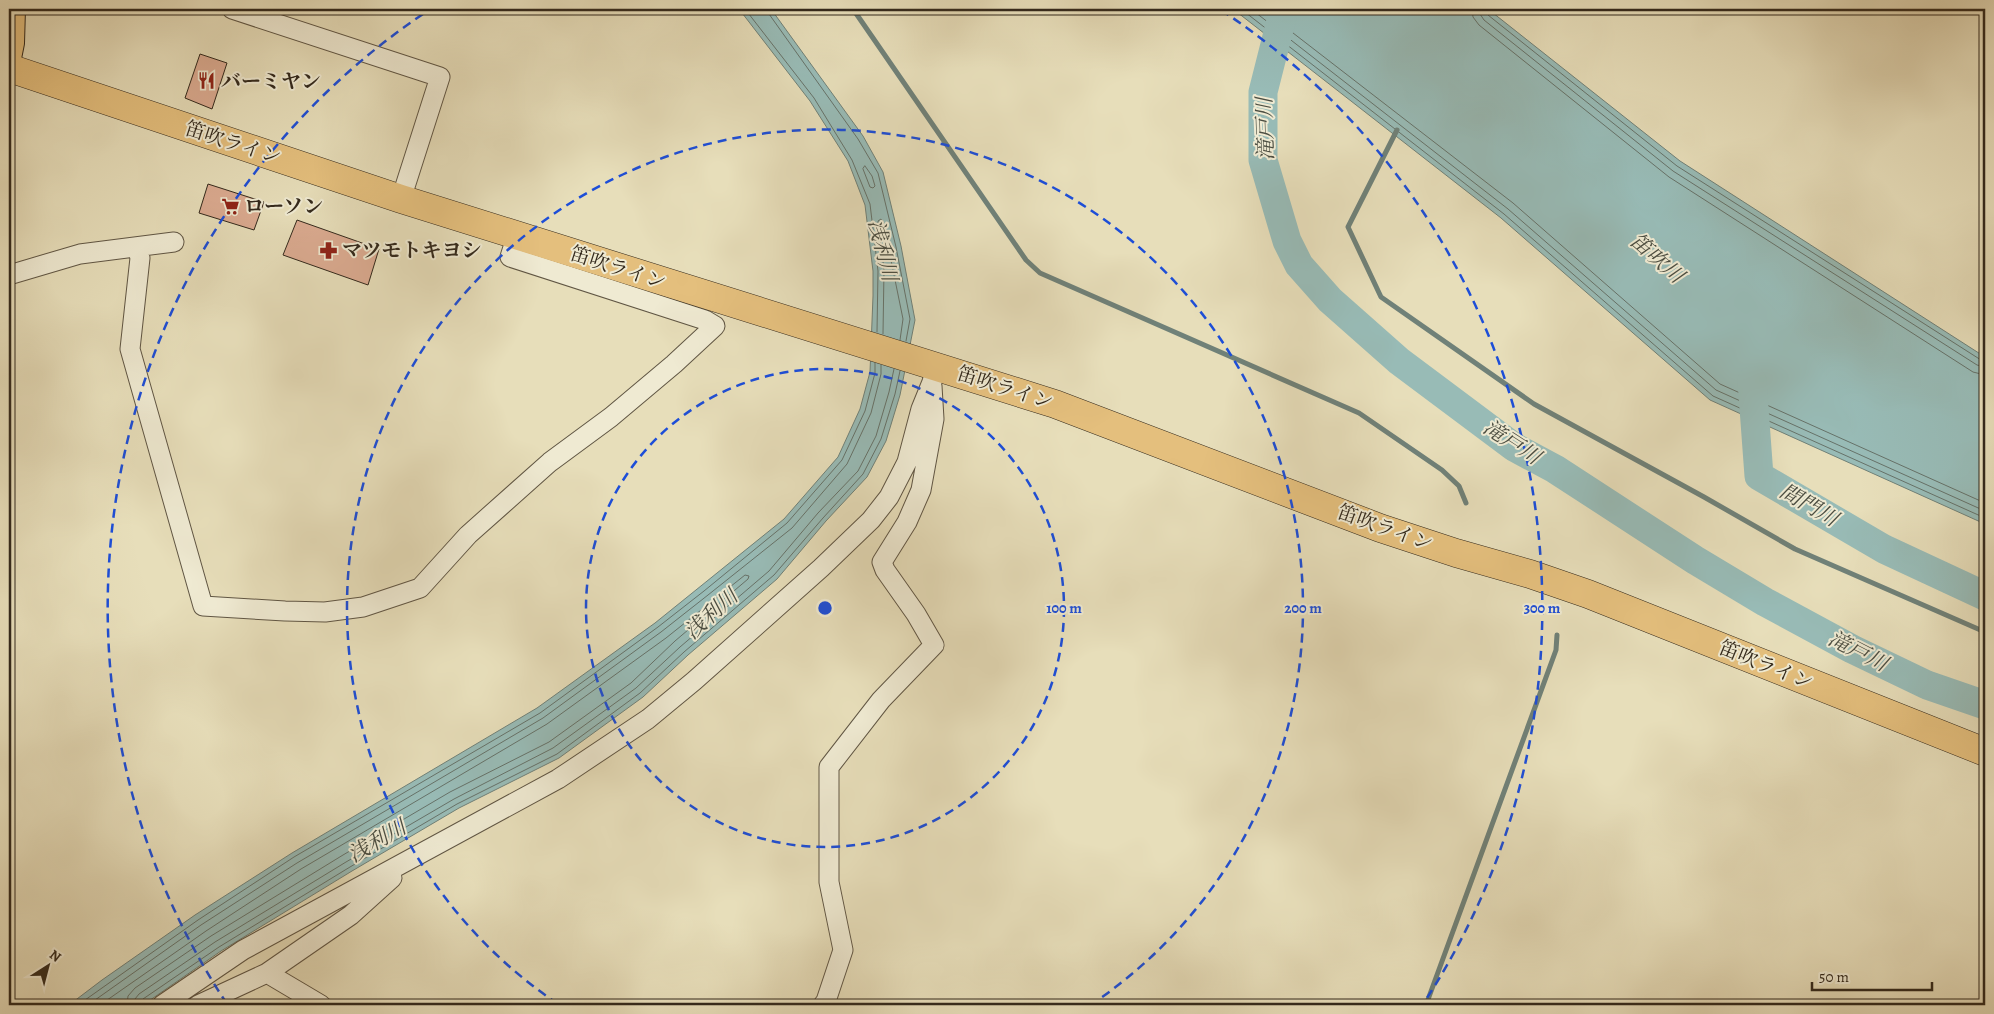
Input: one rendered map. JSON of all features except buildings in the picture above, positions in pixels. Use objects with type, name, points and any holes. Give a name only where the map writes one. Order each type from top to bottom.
[{"type":"highway","name":"笛吹ライン","points":[[9,68],[401,198],[852,340],[930,370],[1055,404],[1380,528],[1456,553],[1530,574],[1588,594],[1985,752]]},
{"type":"main road","points":[[9,58],[12,42],[13,9]]},
{"type":"street","points":[[243,11],[440,76],[401,198]]},
{"type":"street","points":[[137,246],[140,258],[130,349],[203,606],[325,612],[364,607],[420,588],[468,535],[550,462],[611,417],[674,364],[715,326],[705,320],[510,257],[517,235]]},
{"type":"street","points":[[9,275],[80,254],[174,242]]},
{"type":"street","points":[[162,1005],[243,950],[558,779],[648,718],[694,681],[821,568],[871,520],[889,497],[907,462],[930,370]]},
{"type":"street","points":[[823,1005],[843,950],[829,882],[829,767],[881,700],[934,645],[916,614],[885,570],[882,562],[907,522],[921,490],[934,419],[930,370]]},
{"type":"street","points":[[198,1005],[267,973],[351,915],[414,858]]},
{"type":"street","points":[[267,973],[317,1004]]},
{"type":"water","name":"浅利川","points":[[739,9],[771,9],[863,136],[883,172],[901,246],[915,320],[900,395],[886,441],[867,477],[826,521],[777,579],[688,655],[643,697],[559,758],[459,808],[352,871],[221,951],[143,1005],[69,1005],[195,915],[292,853],[537,708],[655,623],[784,519],[838,457],[860,409],[870,372],[873,271],[865,205],[848,161],[810,101]]},
{"type":"water","name":"笛吹川","points":[[1233,9],[1488,9],[1680,161],[1985,357],[1985,524],[1710,400],[1501,218]]},
{"type":"waterway","points":[[853,9],[1026,260],[1040,273],[1359,413],[1442,470],[1459,486],[1466,503]]},
{"type":"waterway","name":"滝戸川","points":[[1284,9],[1263,92],[1263,160],[1287,241],[1299,265],[1330,300],[1399,361],[1514,447],[1555,469],[1695,560],[1765,602],[1852,649],[1927,685],[1985,705]]},
{"type":"waterway","points":[[1397,130],[1348,227],[1381,297],[1534,404],[1795,549],[1985,632]]},
{"type":"waterway","name":"間門川","points":[[1752,381],[1759,476],[1884,549],[1985,596]]},
{"type":"waterway","points":[[1426,1005],[1556,650],[1557,635]]},
{"type":"place","name":"バーミヤン","points":[[207,81]]},
{"type":"place","name":"ローソン","points":[[230,206]]},
{"type":"place","name":"マツモトキヨシ","points":[[328,250]]}]
